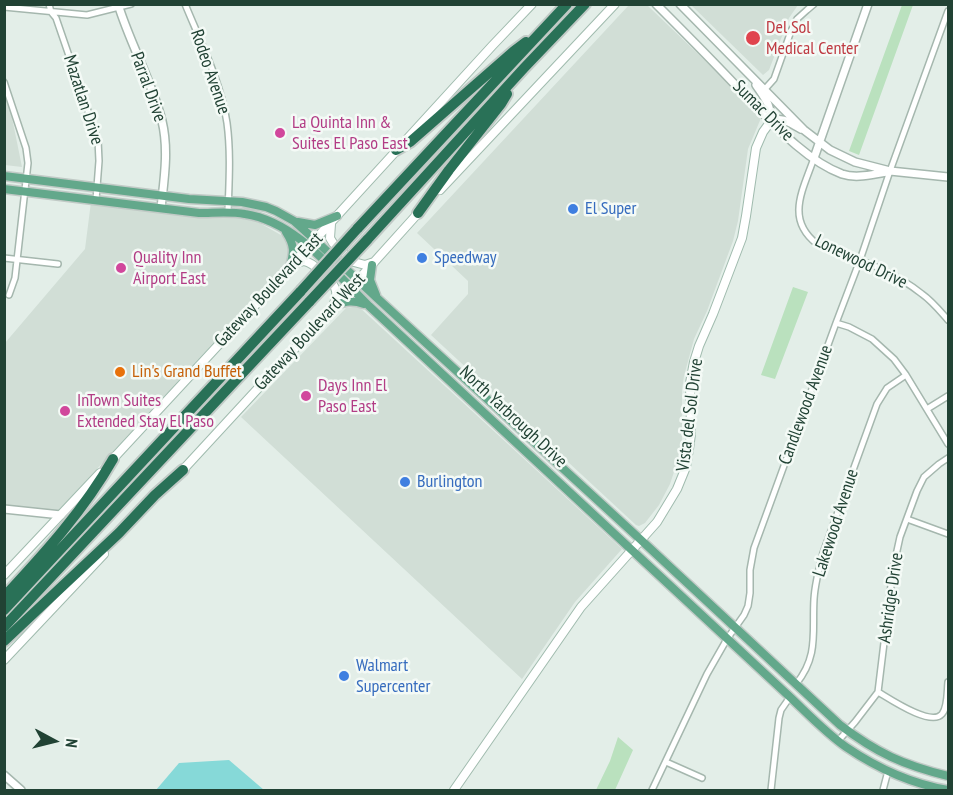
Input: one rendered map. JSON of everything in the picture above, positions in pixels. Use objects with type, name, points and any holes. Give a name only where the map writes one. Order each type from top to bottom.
[{"type":"highway","points":[[4,609],[567,4]]},
{"type":"highway","points":[[4,627],[585,4]]},
{"type":"highway","points":[[396,150],[410,142],[514,51],[545,28]]},
{"type":"highway","points":[[418,213],[454,162],[501,104],[524,68]]},
{"type":"highway","points":[[4,597],[64,530],[101,481],[113,459]]},
{"type":"highway","points":[[4,641],[183,470]]},
{"type":"main road","name":"Gateway Boulevard East","points":[[4,576],[532,4]]},
{"type":"main road","name":"Gateway Boulevard West","points":[[4,660],[615,4]]},
{"type":"main road","name":"Vista del Sol Drive","points":[[454,790],[576,613],[657,522],[682,478],[691,434],[690,395],[694,362],[742,238],[756,148],[771,120]]},
{"type":"main road","name":"North Yarbrough Drive","points":[[4,176],[242,202],[266,207],[294,221],[369,306],[838,741],[888,771],[918,783],[948,790]]},
{"type":"main road","name":"North Yarbrough Drive","points":[[4,189],[199,213],[246,214],[260,217],[312,243],[358,280],[848,731],[898,761],[948,776]]},
{"type":"main road","points":[[294,221],[315,225],[334,219],[330,238],[333,243],[354,262],[365,265],[374,263],[370,280],[377,298]]},
{"type":"main road","points":[[282,227],[293,247],[292,266],[303,261],[314,265],[334,285],[336,291],[334,306]]},
{"type":"main road","points":[[334,306],[352,300],[369,306]]},
{"type":"main road","points":[[478,408],[487,398]]},
{"type":"street","name":"Mazatlan Drive","points":[[49,4],[56,18],[98,140],[96,200]]},
{"type":"street","points":[[4,7],[87,15],[131,4]]},
{"type":"street","name":"Rodeo Avenue","points":[[185,4],[224,106],[230,156],[228,212]]},
{"type":"street","name":"Sumac Drive","points":[[656,4],[805,153],[837,171],[852,176],[890,171]]},
{"type":"street","name":"Sumac Drive","points":[[680,4],[811,135],[830,150],[855,162],[890,171],[948,177]]},
{"type":"street","points":[[765,89],[774,78],[797,19],[814,4]]},
{"type":"street","points":[[813,158],[868,4]]},
{"type":"street","name":"Parral Drive","points":[[118,6],[154,96],[162,123],[166,155],[161,208]]},
{"type":"street","name":"Candlewood Avenue","points":[[652,790],[707,674],[748,606],[754,548],[860,260],[948,11]]},
{"type":"street","points":[[742,66],[770,106],[771,120],[782,118],[811,135]]},
{"type":"street","points":[[4,82],[26,148],[28,163],[15,278],[9,295]]},
{"type":"street","name":"Lonewood Drive","points":[[813,158],[799,202],[798,213],[800,223],[810,239],[817,244],[882,268],[924,294],[948,320]]},
{"type":"street","points":[[4,258],[58,264]]},
{"type":"street","points":[[836,323],[872,339],[894,359],[948,444]]},
{"type":"street","name":"Lakewood Avenue","points":[[796,684],[807,668],[813,651],[815,584],[827,542],[877,404],[887,388],[906,375]]},
{"type":"street","points":[[927,409],[948,396]]},
{"type":"street","name":"Ashridge Drive","points":[[878,692],[894,561],[900,537],[924,477],[948,458]]},
{"type":"street","points":[[4,509],[61,514]]},
{"type":"street","points":[[907,519],[948,534]]},
{"type":"street","points":[[838,741],[878,692],[924,716],[935,718],[941,716],[945,712],[948,682]]},
{"type":"street","points":[[771,790],[779,718],[781,710],[790,697]]},
{"type":"street","points":[[666,762],[702,778]]},
{"type":"street","points":[[883,790],[888,771]]},
{"type":"street","points":[[4,775],[21,790]]},
{"type":"shaded area","points":[[629,5],[647,5],[760,113],[761,118],[748,149],[733,241],[694,339],[684,376],[682,442],[679,457],[670,484],[659,505],[645,523],[639,526],[431,335],[468,294],[468,281],[417,233]]},
{"type":"shaded area","name":"Del Sol Medical Center","points":[[691,5],[798,5],[789,18],[769,70],[763,75]]},
{"type":"shaded area","points":[[5,83],[22,167],[5,165]]},
{"type":"shaded area","points":[[91,202],[210,216],[239,217],[258,222],[302,247],[58,511],[5,507],[5,343],[85,249]]},
{"type":"shaded area","points":[[358,306],[622,549],[575,602],[522,679],[241,417],[346,308]]},
{"type":"green space","points":[[902,5],[913,5],[859,155],[849,151]]},
{"type":"green space","points":[[793,287],[808,292],[775,379],[761,375]]},
{"type":"green space","points":[[618,737],[633,750],[615,790],[596,790],[610,761]]},
{"type":"water","points":[[229,760],[264,790],[156,790],[179,763]]},
{"type":"place","name":"Del Sol Medical Center","points":[[753,38]]},
{"type":"place","name":"La Quinta Inn & Suites El Paso East","points":[[280,133]]},
{"type":"place","name":"El Super","points":[[573,209]]},
{"type":"place","name":"Speedway","points":[[422,258]]},
{"type":"place","name":"Quality Inn Airport East","points":[[121,268]]},
{"type":"place","name":"Lin's Grand Buffet","points":[[120,372]]},
{"type":"place","name":"Days Inn El Paso East","points":[[306,396]]},
{"type":"place","name":"InTown Suites Extended Stay El Paso","points":[[65,411]]},
{"type":"place","name":"Burlington","points":[[405,482]]},
{"type":"place","name":"Walmart Supercenter","points":[[344,676]]}]
